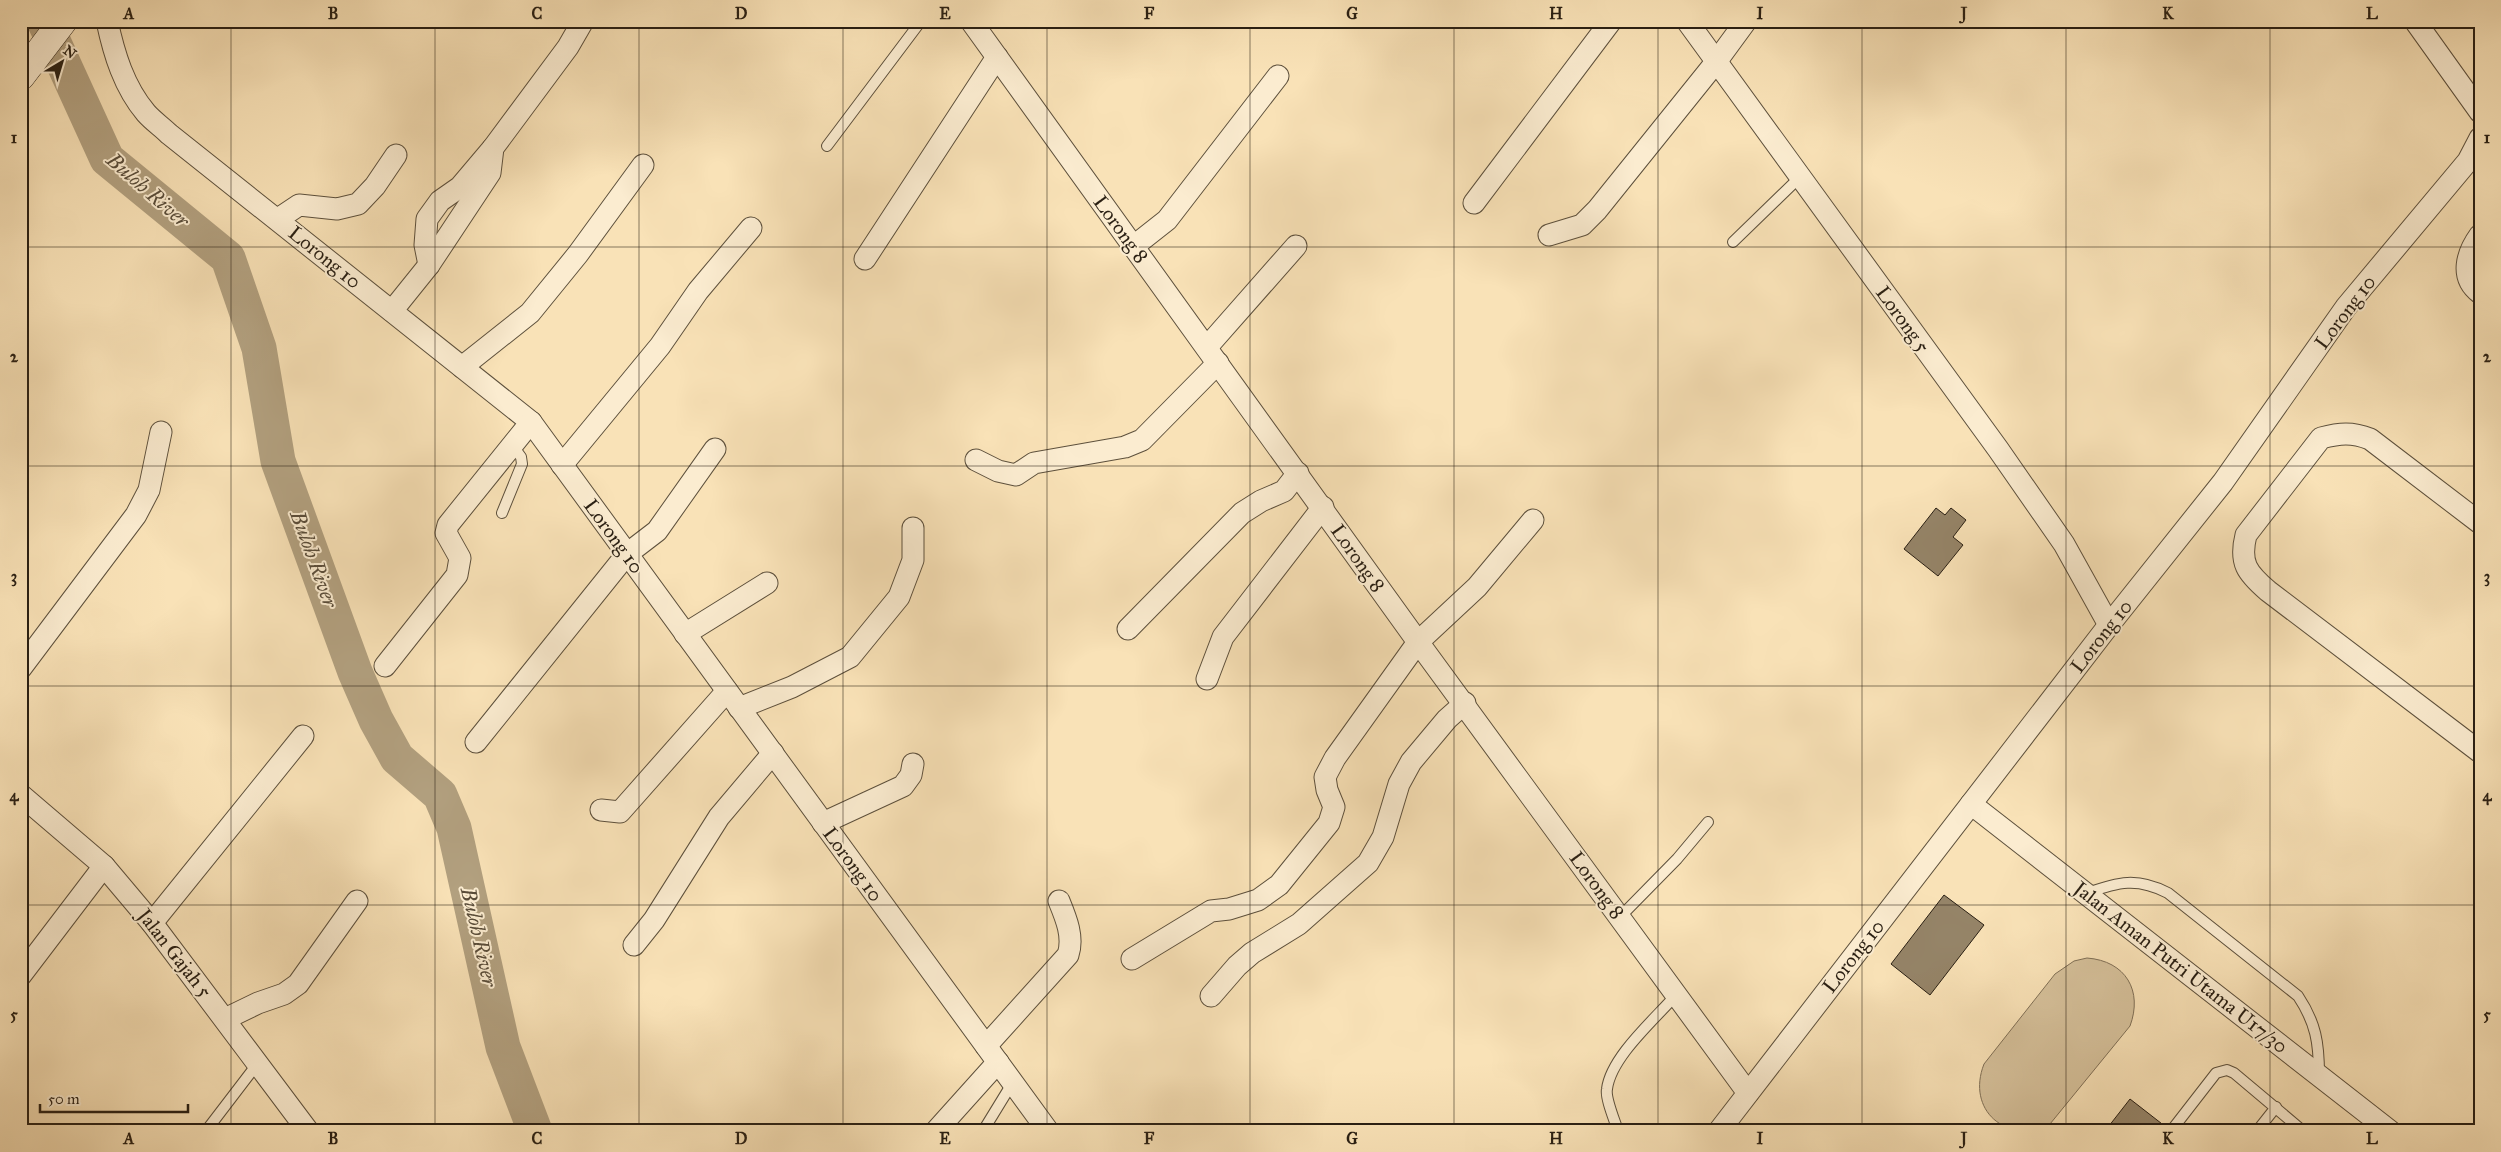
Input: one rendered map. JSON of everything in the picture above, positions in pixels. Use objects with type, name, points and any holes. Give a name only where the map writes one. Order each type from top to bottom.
[{"type":"street","points":[[21,76],[63,21]]},
{"type":"street","name":"Lorong 10","points":[[107,21],[115,55],[126,80],[146,113],[169,134],[531,422],[1048,1131]]},
{"type":"street","points":[[392,311],[429,265],[424,245],[427,219],[440,201],[460,187],[493,148],[568,47],[583,21]]},
{"type":"street","name":"Lorong 8","points":[[970,21],[1323,507],[1418,642],[1465,703],[1748,1093]]},
{"type":"street","points":[[1474,203],[1611,21]]},
{"type":"street","name":"Lorong 5","points":[[1687,21],[2064,544],[2109,624]]},
{"type":"street","points":[[1549,235],[1582,225],[1597,210],[1716,62],[1746,21]]},
{"type":"street","points":[[2415,21],[2480,112]]},
{"type":"street","points":[[865,259],[997,58]]},
{"type":"street","points":[[1134,246],[1167,220],[1278,76]]},
{"type":"street","name":"Lorong 10","points":[[1719,1131],[2109,624],[2223,482],[2346,307],[2468,161],[2480,138]]},
{"type":"street","points":[[278,219],[300,205],[338,210],[358,204],[367,197],[396,155]]},
{"type":"street","points":[[462,367],[530,314],[578,254],[643,165]]},
{"type":"street","points":[[562,465],[660,346],[698,291],[751,228]]},
{"type":"street","points":[[2480,235],[2467,258],[2467,273],[2475,289],[2480,293]]},
{"type":"street","points":[[976,460],[998,471],[1016,475],[1034,463],[1125,447],[1142,440],[1212,355],[1296,246]]},
{"type":"street","points":[[385,666],[457,576],[460,558],[446,533],[448,525],[531,422]]},
{"type":"street","points":[[21,668],[136,516],[149,490],[161,432]]},
{"type":"street","points":[[2480,523],[2370,439],[2352,432],[2321,438],[2246,535],[2242,553],[2245,566],[2254,579],[2268,591],[2480,752]]},
{"type":"street","points":[[476,742],[627,554],[657,531],[715,449]]},
{"type":"street","points":[[1128,628],[1242,513],[1261,501],[1284,491],[1298,473]]},
{"type":"street","points":[[1207,679],[1223,637],[1323,507]]},
{"type":"street","points":[[1132,959],[1211,911],[1228,909],[1258,900],[1279,885],[1329,823],[1334,807],[1327,790],[1325,777],[1335,758],[1418,642],[1477,587],[1533,520]]},
{"type":"street","points":[[601,810],[620,812],[733,699],[792,687],[850,657],[899,597],[913,560],[913,528]]},
{"type":"street","points":[[686,634],[767,583]]},
{"type":"street","points":[[1211,996],[1237,966],[1252,953],[1299,924],[1368,863],[1383,837],[1398,784],[1411,762],[1447,719],[1465,703]]},
{"type":"street","points":[[152,923],[303,736]]},
{"type":"street","points":[[634,945],[654,920],[719,816],[773,753]]},
{"type":"street","points":[[823,823],[903,786],[911,775],[913,764]]},
{"type":"street","name":"Jalan Gajah 5","points":[[21,795],[104,866],[152,923],[308,1131]]},
{"type":"street","name":"Jalan Aman Putri Utama U17/30","points":[[1971,804],[2390,1131]]},
{"type":"street","points":[[21,975],[104,866]]},
{"type":"street","points":[[225,1019],[258,1003],[284,994],[298,984],[357,901]]},
{"type":"street","points":[[936,1131],[1068,955],[1071,947],[1068,923],[1059,901]]},
{"type":"lane","points":[[827,146],[921,21]]},
{"type":"lane","points":[[1733,242],[1800,177]]},
{"type":"lane","points":[[502,513],[522,464],[521,457],[513,446]]},
{"type":"lane","points":[[1620,917],[1677,858],[1708,822]]},
{"type":"lane","points":[[2086,893],[2115,883],[2150,884],[2175,899],[2298,996],[2311,1016],[2319,1046],[2319,1075]]},
{"type":"lane","points":[[1618,1131],[1606,1091],[1613,1070],[1628,1048],[1676,996]]},
{"type":"lane","points":[[206,1131],[258,1063]]},
{"type":"lane","points":[[2171,1131],[2211,1079],[2221,1070],[2234,1073],[2303,1131]]},
{"type":"lane","points":[[983,1131],[1013,1082]]},
{"type":"lane","points":[[2257,1131],[2276,1107]]},
{"type":"shaded area","points":[[2087,958],[2101,960],[2112,965],[2128,980],[2134,1001],[2130,1026],[2050,1124],[2034,1129],[2019,1130],[2005,1126],[1994,1119],[1985,1109],[1981,1096],[1980,1081],[1984,1064],[2055,974],[2074,961]]},
{"type":"building","points":[[1936,508],[1945,515],[1951,508],[1966,520],[1953,537],[1963,545],[1938,576],[1904,549]]},
{"type":"building","points":[[1944,895],[1984,925],[1930,995],[1891,964]]},
{"type":"building","points":[[2130,1099],[2166,1127],[2164,1131],[2105,1131]]},
{"type":"waterway","name":"Buloh River","points":[[44,21],[107,159],[228,258],[259,348],[278,461],[355,672],[376,720],[397,758],[440,795],[454,828],[503,1047],[535,1131]]}]
